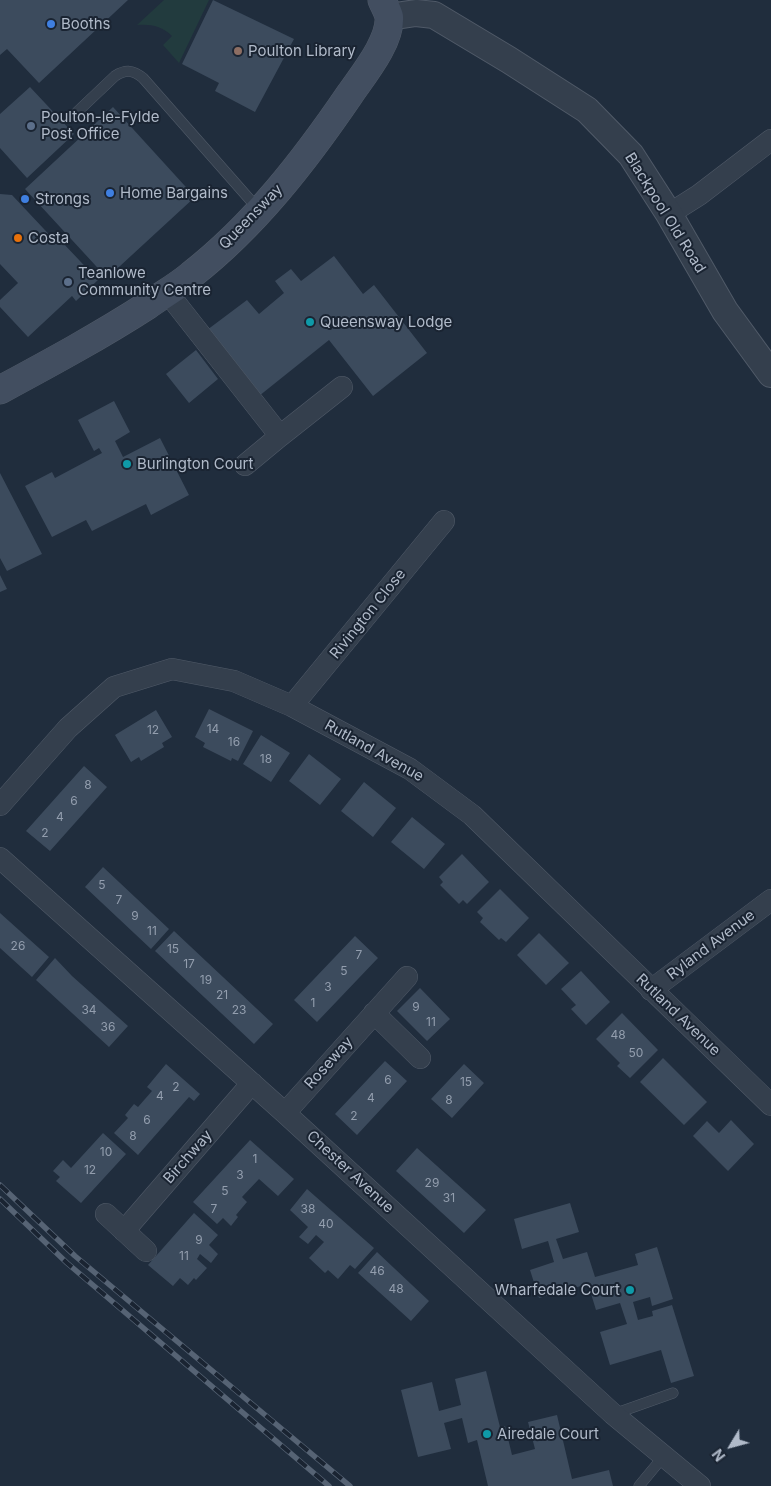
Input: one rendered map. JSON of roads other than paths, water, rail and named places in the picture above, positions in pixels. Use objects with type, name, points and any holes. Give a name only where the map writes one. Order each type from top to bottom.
[{"type":"main road","name":"Queensway","points":[[0,390],[105,333],[190,276],[238,233],[287,180],[320,139],[379,52],[386,35],[386,9]]},
{"type":"street","name":"Blackpool Old Road","points":[[386,9],[434,16],[509,60],[587,110],[631,156],[669,214],[725,311],[771,374]]},
{"type":"street","points":[[669,214],[699,195],[771,140]]},
{"type":"street","points":[[167,292],[280,436]]},
{"type":"street","points":[[245,465],[342,387]]},
{"type":"street","name":"Rivington Close","points":[[292,706],[444,521]]},
{"type":"street","name":"Rutland Avenue","points":[[0,804],[68,728],[114,688],[172,669],[234,681],[292,706],[410,769],[472,815],[771,1106]]},
{"type":"street","name":"Chester Avenue","points":[[0,858],[252,1083],[613,1414],[700,1486]]},
{"type":"street","name":"Ryland Avenue","points":[[651,990],[771,900]]},
{"type":"street","name":"Roseway","points":[[285,1113],[407,977]]},
{"type":"street","points":[[374,1013],[420,1058]]},
{"type":"street","name":"Birchway","points":[[124,1231],[252,1083]]},
{"type":"street","points":[[106,1214],[146,1251]]},
{"type":"lane","points":[[77,112],[121,72],[129,71],[136,73],[143,78],[260,210]]},
{"type":"lane","points":[[613,1414],[673,1393]]},
{"type":"lane","points":[[639,1486],[663,1456]]},
{"type":"railway","points":[[0,1185],[75,1256],[350,1486]]},
{"type":"railway","points":[[0,1199],[67,1263],[329,1486]]},
{"type":"place","name":"Booths","points":[[51,24]]},
{"type":"place","name":"Poulton Library","points":[[238,51]]},
{"type":"place","name":"Poulton-le-Fylde Post Office","points":[[31,126]]},
{"type":"place","name":"Home Bargains","points":[[110,193]]},
{"type":"place","name":"Strongs","points":[[25,199]]},
{"type":"place","name":"Costa","points":[[18,238]]},
{"type":"place","name":"Teanlowe Community Centre","points":[[68,282]]},
{"type":"place","name":"Queensway Lodge","points":[[310,322]]},
{"type":"place","name":"Burlington Court","points":[[127,464]]},
{"type":"place","name":"Wharfedale Court","points":[[630,1290]]},
{"type":"place","name":"Airedale Court","points":[[487,1434]]}]
